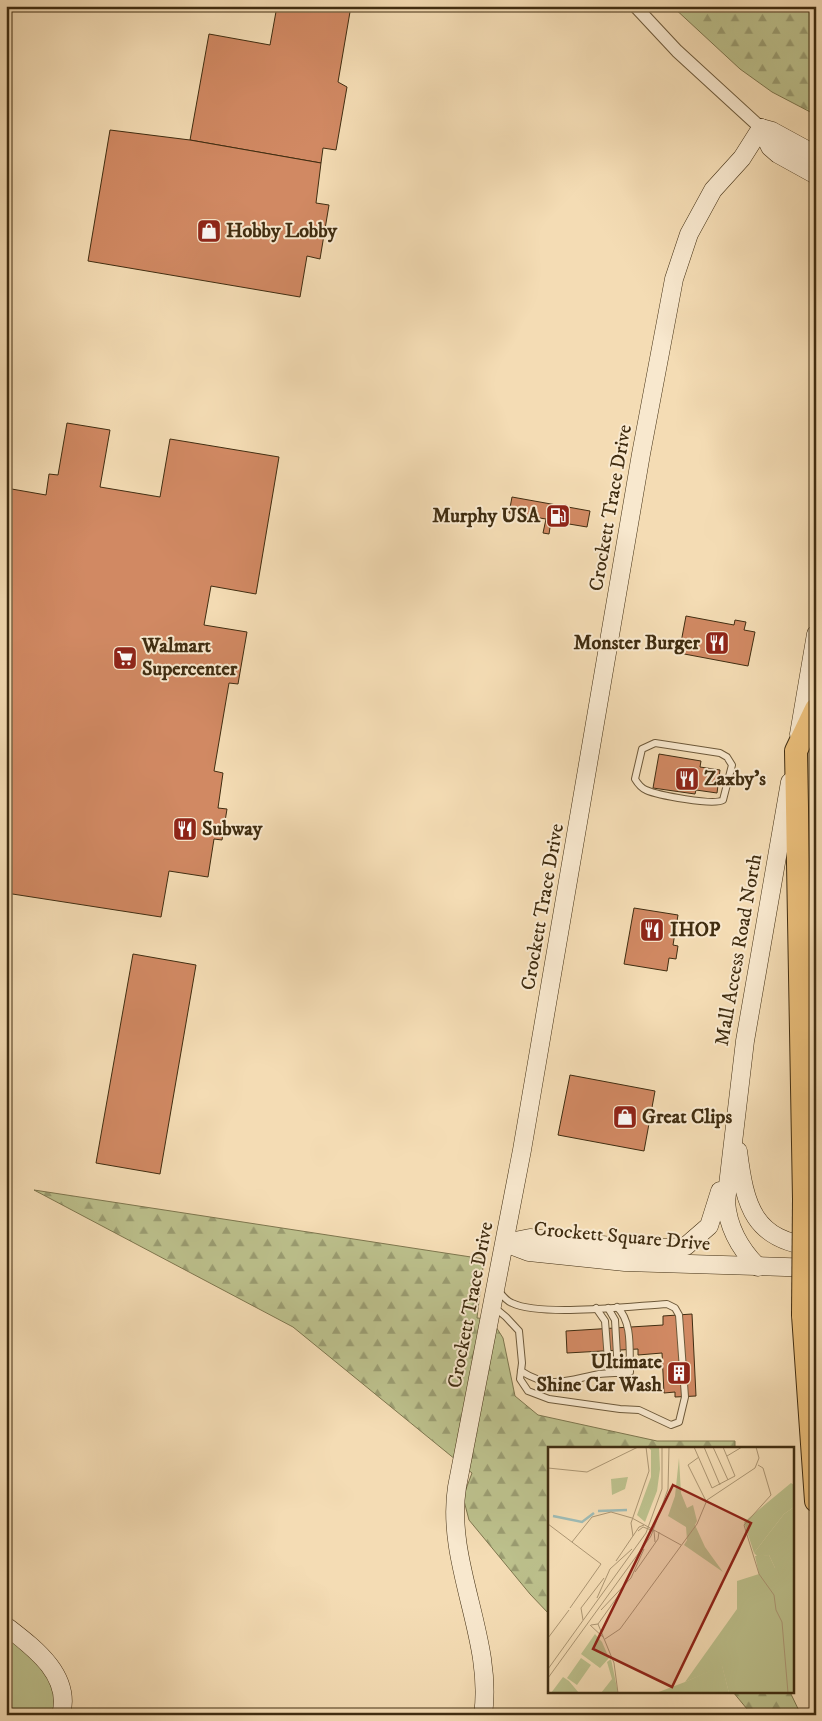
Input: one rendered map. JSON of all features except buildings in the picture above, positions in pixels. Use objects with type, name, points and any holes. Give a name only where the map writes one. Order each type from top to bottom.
[{"type":"highway","points":[[816,709],[796,751],[804,1199],[803,1315],[816,1501]]},
{"type":"highway","points":[[804,1199],[816,1090]]},
{"type":"street","points":[[635,6],[678,51],[761,128],[770,147],[778,154],[816,175]]},
{"type":"street","points":[[761,128],[772,131],[816,155]]},
{"type":"street","name":"Crockett Trace Drive","points":[[483,1715],[485,1678],[460,1556],[454,1515],[457,1487],[505,1243],[575,851],[641,454],[674,279],[689,234],[709,197],[742,158],[761,128]]},
{"type":"street","name":"Mall Access Road North","points":[[758,1267],[741,1246],[727,1213],[734,1123],[761,942],[816,634]]},
{"type":"street","points":[[734,1123],[744,1190],[754,1214],[773,1235],[782,1241],[816,1247]]},
{"type":"street","name":"Crockett Square Drive","points":[[505,1243],[530,1238],[612,1246],[670,1248],[686,1246],[709,1226],[714,1216],[734,1123]]},
{"type":"street","name":"Crockett Square Drive","points":[[505,1243],[528,1252],[570,1258],[644,1263],[816,1268]]},
{"type":"street","points":[[6,1626],[45,1659],[56,1674],[64,1705],[61,1715]]},
{"type":"lane","points":[[727,758],[732,765],[725,796],[719,803],[646,790],[636,779],[642,749],[655,743],[720,753],[727,758],[734,759],[736,766]]},
{"type":"lane","points":[[493,1306],[506,1316],[519,1332],[520,1379],[528,1391],[549,1399],[639,1410],[671,1425],[679,1422],[685,1397],[679,1315],[675,1308],[667,1304],[608,1308],[522,1307],[510,1303],[497,1287]]},
{"type":"lane","points":[[521,1371],[534,1380],[549,1383],[630,1372],[628,1327],[624,1316],[617,1307]]},
{"type":"lane","points":[[596,1308],[605,1321],[609,1374]]},
{"type":"lane","points":[[608,1308],[615,1320],[618,1373]]},
{"type":"green space","points":[[672,6],[816,6],[816,115],[772,92],[740,69]]},
{"type":"green space","points":[[34,1190],[484,1259],[477,1318],[491,1319],[503,1338],[515,1396],[538,1415],[657,1441],[735,1441],[735,1447],[548,1447],[548,1613],[469,1520],[463,1497],[472,1473],[293,1327]]},
{"type":"green space","points":[[6,1626],[45,1659],[61,1715],[6,1715]]},
{"type":"green space","points":[[735,1694],[791,1694],[801,1715],[752,1715]]},
{"type":"place","name":"Hobby Lobby","points":[[209,231]]},
{"type":"place","name":"Murphy USA","points":[[558,516]]},
{"type":"place","name":"Monster Burger","points":[[717,643]]},
{"type":"place","name":"Walmart Supercenter","points":[[125,658]]},
{"type":"place","name":"Zaxby's","points":[[687,779]]},
{"type":"place","name":"Subway","points":[[185,829]]},
{"type":"place","name":"IHOP","points":[[652,930]]},
{"type":"place","name":"Great Clips","points":[[625,1117]]},
{"type":"place","name":"Ultimate Shine Car Wash","points":[[679,1373]]}]
